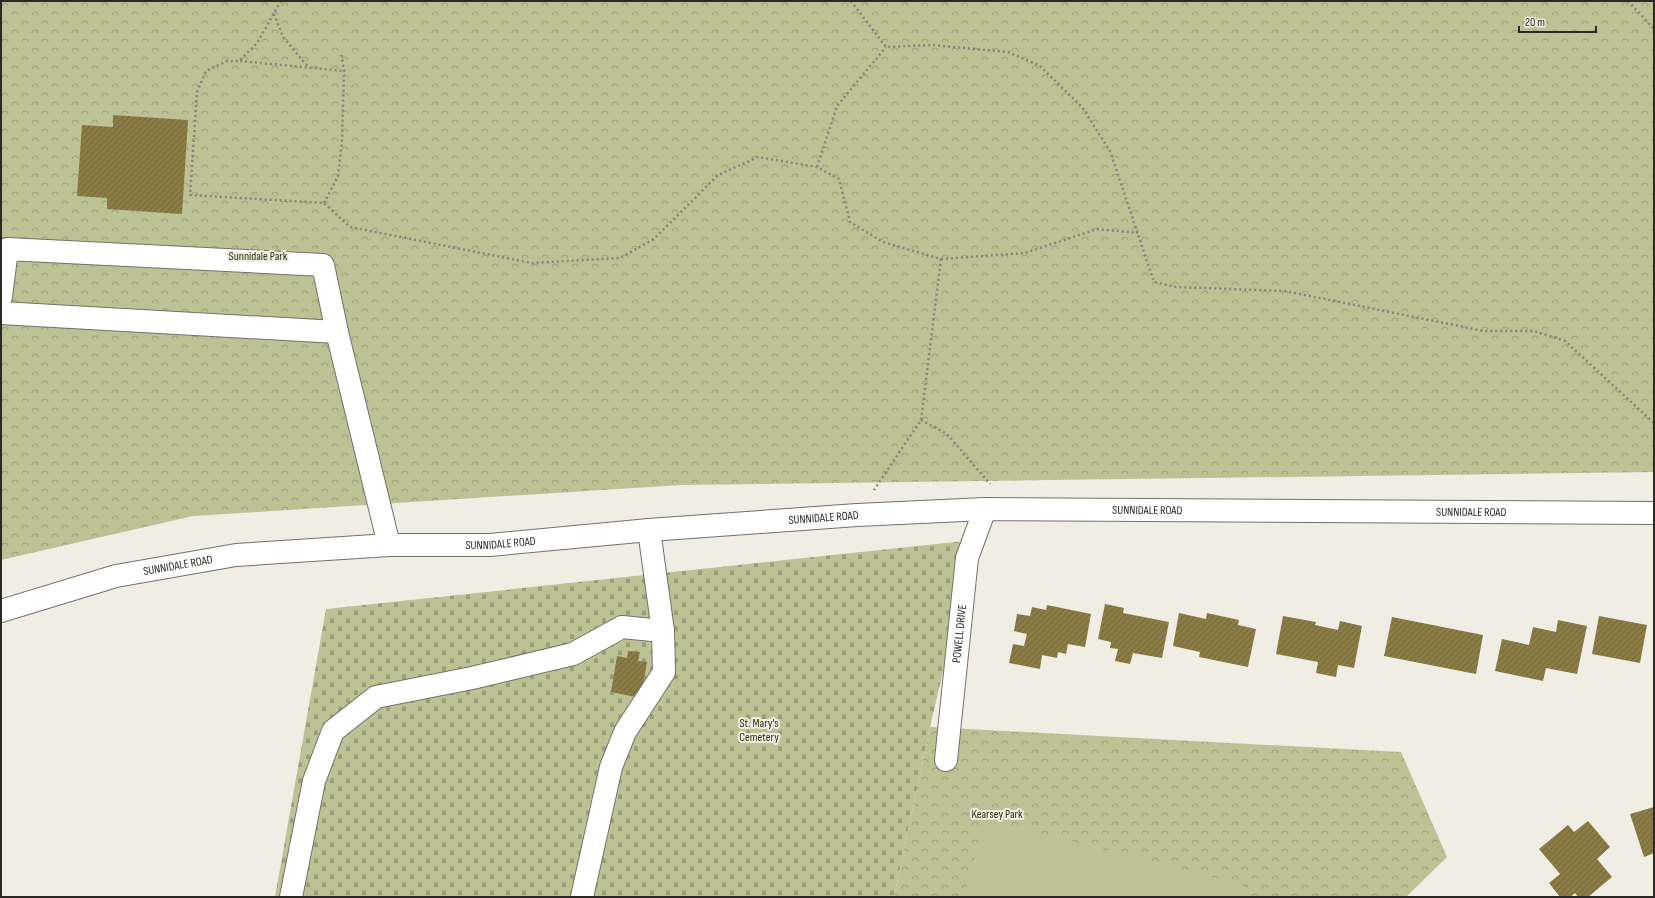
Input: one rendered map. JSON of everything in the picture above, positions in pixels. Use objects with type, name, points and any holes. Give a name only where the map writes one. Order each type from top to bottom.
[{"type":"main road","points":[[1,297],[7,248],[323,265],[337,332],[389,545]]},
{"type":"main road","points":[[1,313],[337,332]]},
{"type":"main road","name":"SUNNIDALE ROAD","points":[[1,611],[116,576],[229,557],[389,545],[490,545],[649,530],[857,515],[985,509],[1654,513]]},
{"type":"main road","name":"POWELL DRIVE","points":[[946,760],[968,558],[985,509]]},
{"type":"main road","points":[[582,897],[611,767],[625,732],[664,672],[663,631],[649,530]]},
{"type":"main road","points":[[291,897],[314,781],[334,732],[376,697],[472,678],[573,654],[622,627],[663,631]]},
{"type":"path","points":[[239,60],[257,43],[281,1]]},
{"type":"path","points":[[852,1],[886,46]]},
{"type":"path","points":[[1628,1],[1654,29]]},
{"type":"path","points":[[274,14],[283,37],[309,68]]},
{"type":"path","points":[[817,167],[837,106],[886,46],[932,45],[1008,52],[1040,66],[1082,107],[1110,151],[1154,282],[1176,287],[1285,291],[1484,332],[1534,331],[1565,341],[1654,423]]},
{"type":"path","points":[[324,204],[338,176],[342,141],[344,71],[341,52]]},
{"type":"path","points":[[344,71],[239,60],[227,61],[206,70],[197,92],[190,195],[324,204],[350,227],[532,263],[620,258],[654,239],[718,175],[758,158],[817,167],[839,179],[850,222],[883,242],[941,258],[1025,253],[1097,229],[1138,233]]},
{"type":"path","points":[[857,515],[921,420],[941,258]]},
{"type":"path","points":[[921,420],[947,434],[1013,510]]},
{"type":"green space","name":"Sunnidale Park","points":[[1,1],[1654,1],[1654,472],[681,485],[193,516],[1,560]]},
{"type":"green space","name":"St. Mary's Cemetery","points":[[974,540],[930,727],[894,897],[275,897],[326,609]]},
{"type":"green space","name":"Kearsey Park","points":[[930,727],[1401,752],[1447,857],[1406,897],[894,897]]},
{"type":"green space","points":[[986,819],[1250,888],[1247,897],[964,897]]},
{"type":"building","points":[[113,115],[188,120],[182,214],[107,209],[107,198],[77,196],[82,125],[113,127]]},
{"type":"building","points":[[1105,604],[1124,608],[1123,613],[1169,622],[1162,658],[1133,653],[1130,664],[1115,661],[1118,649],[1110,648],[1111,642],[1098,639]]},
{"type":"building","points":[[1047,605],[1091,614],[1085,647],[1068,644],[1066,654],[1058,652],[1057,658],[1042,655],[1040,669],[1009,663],[1013,644],[1024,646],[1027,634],[1014,631],[1017,614],[1030,616],[1032,607],[1046,610]]},
{"type":"building","points":[[1179,613],[1206,619],[1207,613],[1239,620],[1238,625],[1256,629],[1248,667],[1199,657],[1200,652],[1173,646]]},
{"type":"building","points":[[1283,616],[1316,622],[1315,625],[1338,630],[1340,621],[1362,626],[1354,668],[1338,665],[1336,677],[1316,673],[1318,662],[1276,654]]},
{"type":"building","points":[[1599,616],[1647,625],[1640,663],[1592,654]]},
{"type":"building","points":[[1392,617],[1483,635],[1476,674],[1384,656]]},
{"type":"building","points":[[1558,620],[1587,626],[1577,674],[1546,668],[1543,681],[1495,671],[1502,639],[1529,645],[1533,627],[1556,632]]},
{"type":"building","points":[[628,651],[640,652],[638,661],[647,662],[641,698],[611,692],[617,656],[627,658]]},
{"type":"building","points":[[1654,807],[1654,853],[1644,857],[1630,814]]},
{"type":"building","points":[[1588,821],[1610,847],[1597,859],[1612,877],[1588,897],[1578,897],[1575,893],[1570,897],[1560,897],[1549,883],[1560,874],[1539,849],[1568,825],[1574,832]]}]
